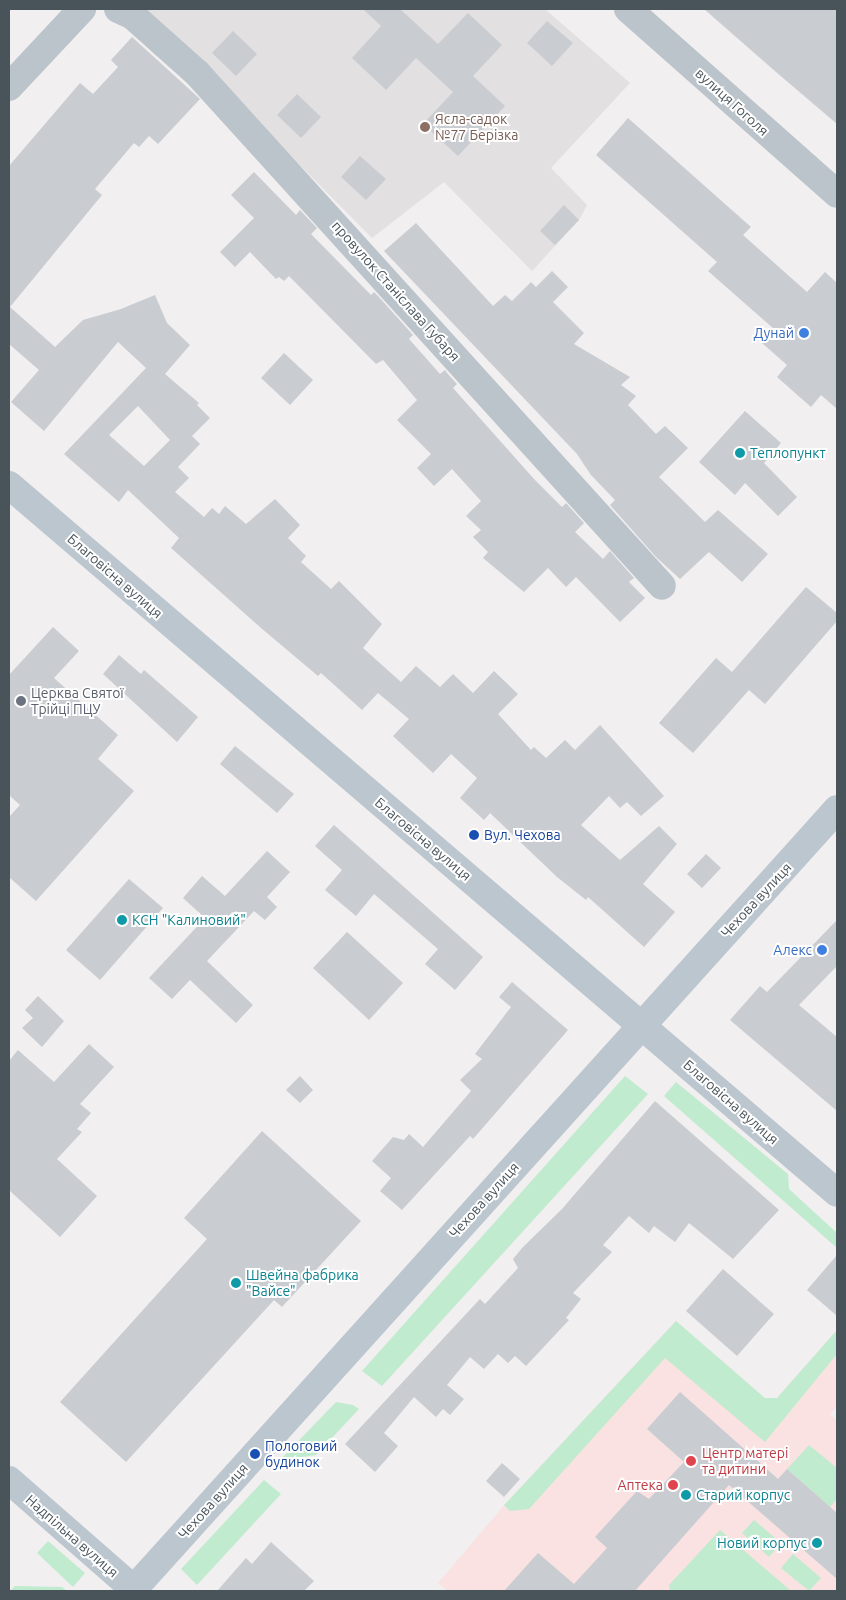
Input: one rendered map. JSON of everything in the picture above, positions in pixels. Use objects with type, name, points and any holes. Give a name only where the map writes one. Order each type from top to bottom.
[{"type":"main road","name":"Благовісна вулиця","points":[[9,486],[642,1024],[837,1193]]},
{"type":"main road","name":"Чехова вулиця","points":[[134,1591],[837,809]]},
{"type":"main road","name":"Надпільна вулиця","points":[[9,1480],[134,1591]]},
{"type":"street","points":[[9,87],[82,9]]},
{"type":"street","name":"провулок Станіслава Губаря","points":[[118,9],[133,16],[197,73],[662,586]]},
{"type":"street","name":"вулиця Гоголя","points":[[628,9],[837,194]]},
{"type":"shaded area","name":"Ясла-садок №77 Берізка","points":[[149,9],[545,9],[630,83],[551,168],[587,205],[579,220],[532,271],[444,182],[372,238],[147,11]]},
{"type":"shaded area","name":"Центр матері та дитини","points":[[676,1321],[765,1398],[777,1398],[837,1330],[837,1406],[830,1414],[837,1420],[837,1591],[447,1591],[438,1583],[507,1502]]},
{"type":"green space","points":[[625,1076],[648,1094],[382,1386],[362,1371]]},
{"type":"green space","points":[[676,1082],[788,1174],[789,1189],[837,1233],[837,1248],[664,1096]]},
{"type":"green space","points":[[676,1321],[765,1398],[777,1398],[837,1330],[837,1354],[765,1442],[665,1358],[529,1509],[510,1511],[504,1505]]},
{"type":"green space","points":[[336,1402],[353,1405],[359,1409],[316,1455],[280,1460]]},
{"type":"green space","points":[[809,1445],[837,1468],[837,1499],[830,1507],[787,1469]]},
{"type":"green space","points":[[264,1480],[281,1494],[197,1585],[181,1569]]},
{"type":"green space","points":[[754,1520],[781,1543],[769,1557],[742,1533]]},
{"type":"green space","points":[[720,1530],[791,1591],[670,1591],[669,1585]]},
{"type":"green space","points":[[48,1541],[85,1573],[73,1587],[37,1553]]},
{"type":"green space","points":[[793,1554],[821,1578],[809,1591],[781,1568]]},
{"type":"green space","points":[[15,1586],[62,1587],[67,1591],[10,1591]]},
{"type":"building","points":[[363,9],[400,9],[438,44],[468,13],[502,45],[473,76],[505,106],[458,156],[423,124],[453,92],[416,58],[386,90],[352,58],[381,26]]},
{"type":"building","points":[[704,9],[837,9],[837,124],[776,72]]},
{"type":"building","points":[[547,21],[573,43],[552,66],[527,43]]},
{"type":"building","points":[[233,31],[257,54],[236,76],[212,53]]},
{"type":"building","points":[[132,37],[200,99],[158,144],[149,136],[139,147],[134,143],[95,189],[102,195],[10,307],[55,347],[83,320],[121,309],[155,295],[167,323],[190,345],[165,374],[199,403],[197,405],[210,418],[192,436],[200,444],[178,467],[189,478],[175,492],[204,517],[212,508],[219,514],[225,506],[246,524],[275,499],[300,525],[288,538],[306,556],[301,562],[331,589],[339,581],[382,624],[363,648],[401,682],[416,666],[440,687],[453,674],[473,693],[494,671],[518,694],[498,714],[531,750],[534,747],[546,758],[565,740],[575,750],[600,725],[664,796],[641,816],[627,802],[620,808],[609,796],[581,825],[620,860],[659,826],[677,844],[643,884],[675,912],[644,947],[588,897],[586,900],[557,877],[490,813],[484,820],[460,798],[477,778],[451,754],[433,773],[393,736],[409,719],[378,693],[362,710],[321,673],[318,676],[261,628],[171,548],[179,538],[128,490],[119,502],[64,454],[146,368],[118,342],[44,431],[11,402],[39,370],[9,344],[9,166],[80,83],[93,94],[118,67],[111,60]],"holes":[[[138,406],[170,440],[144,466],[109,435]]]},
{"type":"building","points":[[297,94],[321,117],[301,138],[277,115]]},
{"type":"building","points":[[628,118],[751,227],[743,235],[807,292],[825,272],[837,283],[837,409],[821,395],[811,407],[777,377],[787,365],[762,343],[774,329],[708,271],[717,262],[596,155]]},
{"type":"building","points":[[360,156],[386,179],[366,200],[341,177]]},
{"type":"building","points":[[254,172],[296,215],[300,210],[317,228],[311,234],[371,295],[374,292],[378,296],[413,335],[409,339],[440,374],[445,370],[457,384],[453,388],[534,479],[562,507],[566,503],[584,523],[575,532],[603,559],[610,551],[634,578],[629,582],[645,598],[620,622],[576,577],[566,587],[548,568],[524,592],[483,558],[488,552],[473,537],[481,530],[466,516],[481,501],[452,469],[434,486],[417,468],[431,454],[397,420],[417,400],[383,360],[376,364],[289,276],[284,281],[279,277],[276,279],[250,252],[235,267],[220,252],[254,218],[231,195]]},
{"type":"building","points":[[564,205],[579,220],[555,245],[540,231]]},
{"type":"building","points":[[416,223],[493,306],[505,295],[512,301],[531,282],[536,287],[552,271],[568,287],[553,302],[584,333],[574,344],[630,377],[621,385],[636,396],[628,405],[656,434],[665,426],[688,448],[659,477],[705,522],[718,510],[768,554],[742,582],[709,552],[680,579],[656,557],[610,505],[615,500],[591,475],[577,454],[384,251]]},
{"type":"building","points":[[284,353],[313,380],[290,405],[261,378]]},
{"type":"building","name":"Теплопункт","points":[[745,411],[781,443],[764,463],[797,497],[778,516],[745,483],[735,495],[699,462]]},
{"type":"building","points":[[806,587],[837,613],[837,621],[765,704],[749,690],[693,753],[659,723],[716,658],[732,672]]},
{"type":"building","points":[[53,627],[79,651],[54,678],[118,735],[98,759],[134,791],[36,901],[9,877],[9,817],[20,805],[9,795],[9,675]]},
{"type":"building","points":[[119,655],[141,674],[144,670],[198,717],[177,742],[103,674]]},
{"type":"building","points":[[235,746],[294,794],[277,813],[220,764]]},
{"type":"building","points":[[334,825],[483,957],[455,990],[425,964],[438,949],[374,894],[356,916],[325,890],[342,870],[315,846]]},
{"type":"building","points":[[267,851],[290,872],[267,897],[277,907],[265,920],[254,911],[207,961],[253,1005],[236,1023],[190,980],[172,999],[149,978],[205,918],[183,898],[202,876],[225,896]]},
{"type":"building","points":[[706,854],[721,868],[702,888],[687,874]]},
{"type":"building","name":"КСН \"Калиновий\"","points":[[129,879],[163,908],[100,980],[66,950]]},
{"type":"building","points":[[837,920],[837,966],[799,1005],[837,1037],[837,1111],[730,1020],[760,986],[767,992]]},
{"type":"building","points":[[347,932],[403,983],[369,1020],[313,968]]},
{"type":"building","points":[[512,982],[568,1030],[473,1139],[470,1136],[402,1210],[380,1191],[391,1178],[372,1161],[393,1137],[404,1140],[409,1134],[423,1147],[471,1091],[460,1080],[482,1059],[475,1054],[511,1007],[499,997]]},
{"type":"building","points":[[38,996],[64,1021],[42,1047],[22,1028],[33,1018],[25,1010]]},
{"type":"building","points":[[89,1044],[114,1067],[80,1104],[91,1113],[77,1129],[82,1132],[57,1159],[97,1196],[60,1237],[9,1190],[9,1061],[18,1050],[54,1082]]},
{"type":"building","points":[[300,1076],[313,1090],[300,1103],[286,1090]]},
{"type":"building","points":[[655,1101],[779,1210],[733,1259],[689,1223],[675,1242],[654,1226],[649,1233],[629,1216],[603,1245],[612,1252],[573,1293],[581,1299],[566,1318],[569,1320],[526,1366],[515,1356],[508,1363],[498,1354],[484,1369],[470,1357],[447,1385],[464,1399],[450,1415],[443,1409],[436,1417],[414,1397],[384,1433],[398,1446],[375,1472],[345,1444],[480,1299],[485,1304],[518,1268],[513,1259],[562,1209]]},
{"type":"building","name":"Швейна фабрика \"Вайсе\"","points":[[262,1131],[361,1221],[282,1307],[274,1300],[126,1462],[60,1402],[207,1239],[184,1218]]},
{"type":"building","points":[[837,1255],[837,1316],[807,1290]]},
{"type":"building","points":[[723,1269],[774,1314],[737,1356],[686,1311]]},
{"type":"building","name":"Старий корпус","points":[[680,1392],[778,1479],[787,1469],[837,1513],[837,1579],[729,1485],[635,1591],[504,1591],[538,1553],[574,1584],[607,1548],[595,1537],[637,1491],[649,1499],[684,1462],[647,1429]]},
{"type":"building","points":[[502,1463],[520,1479],[504,1497],[486,1481]]},
{"type":"building","points":[[271,1542],[314,1581],[304,1591],[217,1591],[246,1558],[252,1564]]},
{"type":"place","name":"Ясла-садок №77 Берізка","points":[[425,127]]},
{"type":"place","name":"Дунай","points":[[804,333]]},
{"type":"place","name":"Теплопункт","points":[[740,453]]},
{"type":"place","name":"Церква Святої Трійці ПЦУ","points":[[21,701]]},
{"type":"place","name":"Вул. Чехова","points":[[474,835]]},
{"type":"place","name":"КСН \"Калиновий\"","points":[[122,920]]},
{"type":"place","name":"Алекс","points":[[822,950]]},
{"type":"place","name":"Швейна фабрика \"Вайсе\"","points":[[236,1283]]},
{"type":"place","name":"Пологовий будинок","points":[[255,1454]]},
{"type":"place","name":"Центр матері та дитини","points":[[691,1461]]},
{"type":"place","name":"Аптека","points":[[673,1485]]},
{"type":"place","name":"Старий корпус","points":[[686,1495]]},
{"type":"place","name":"Новий корпус","points":[[817,1543]]}]
